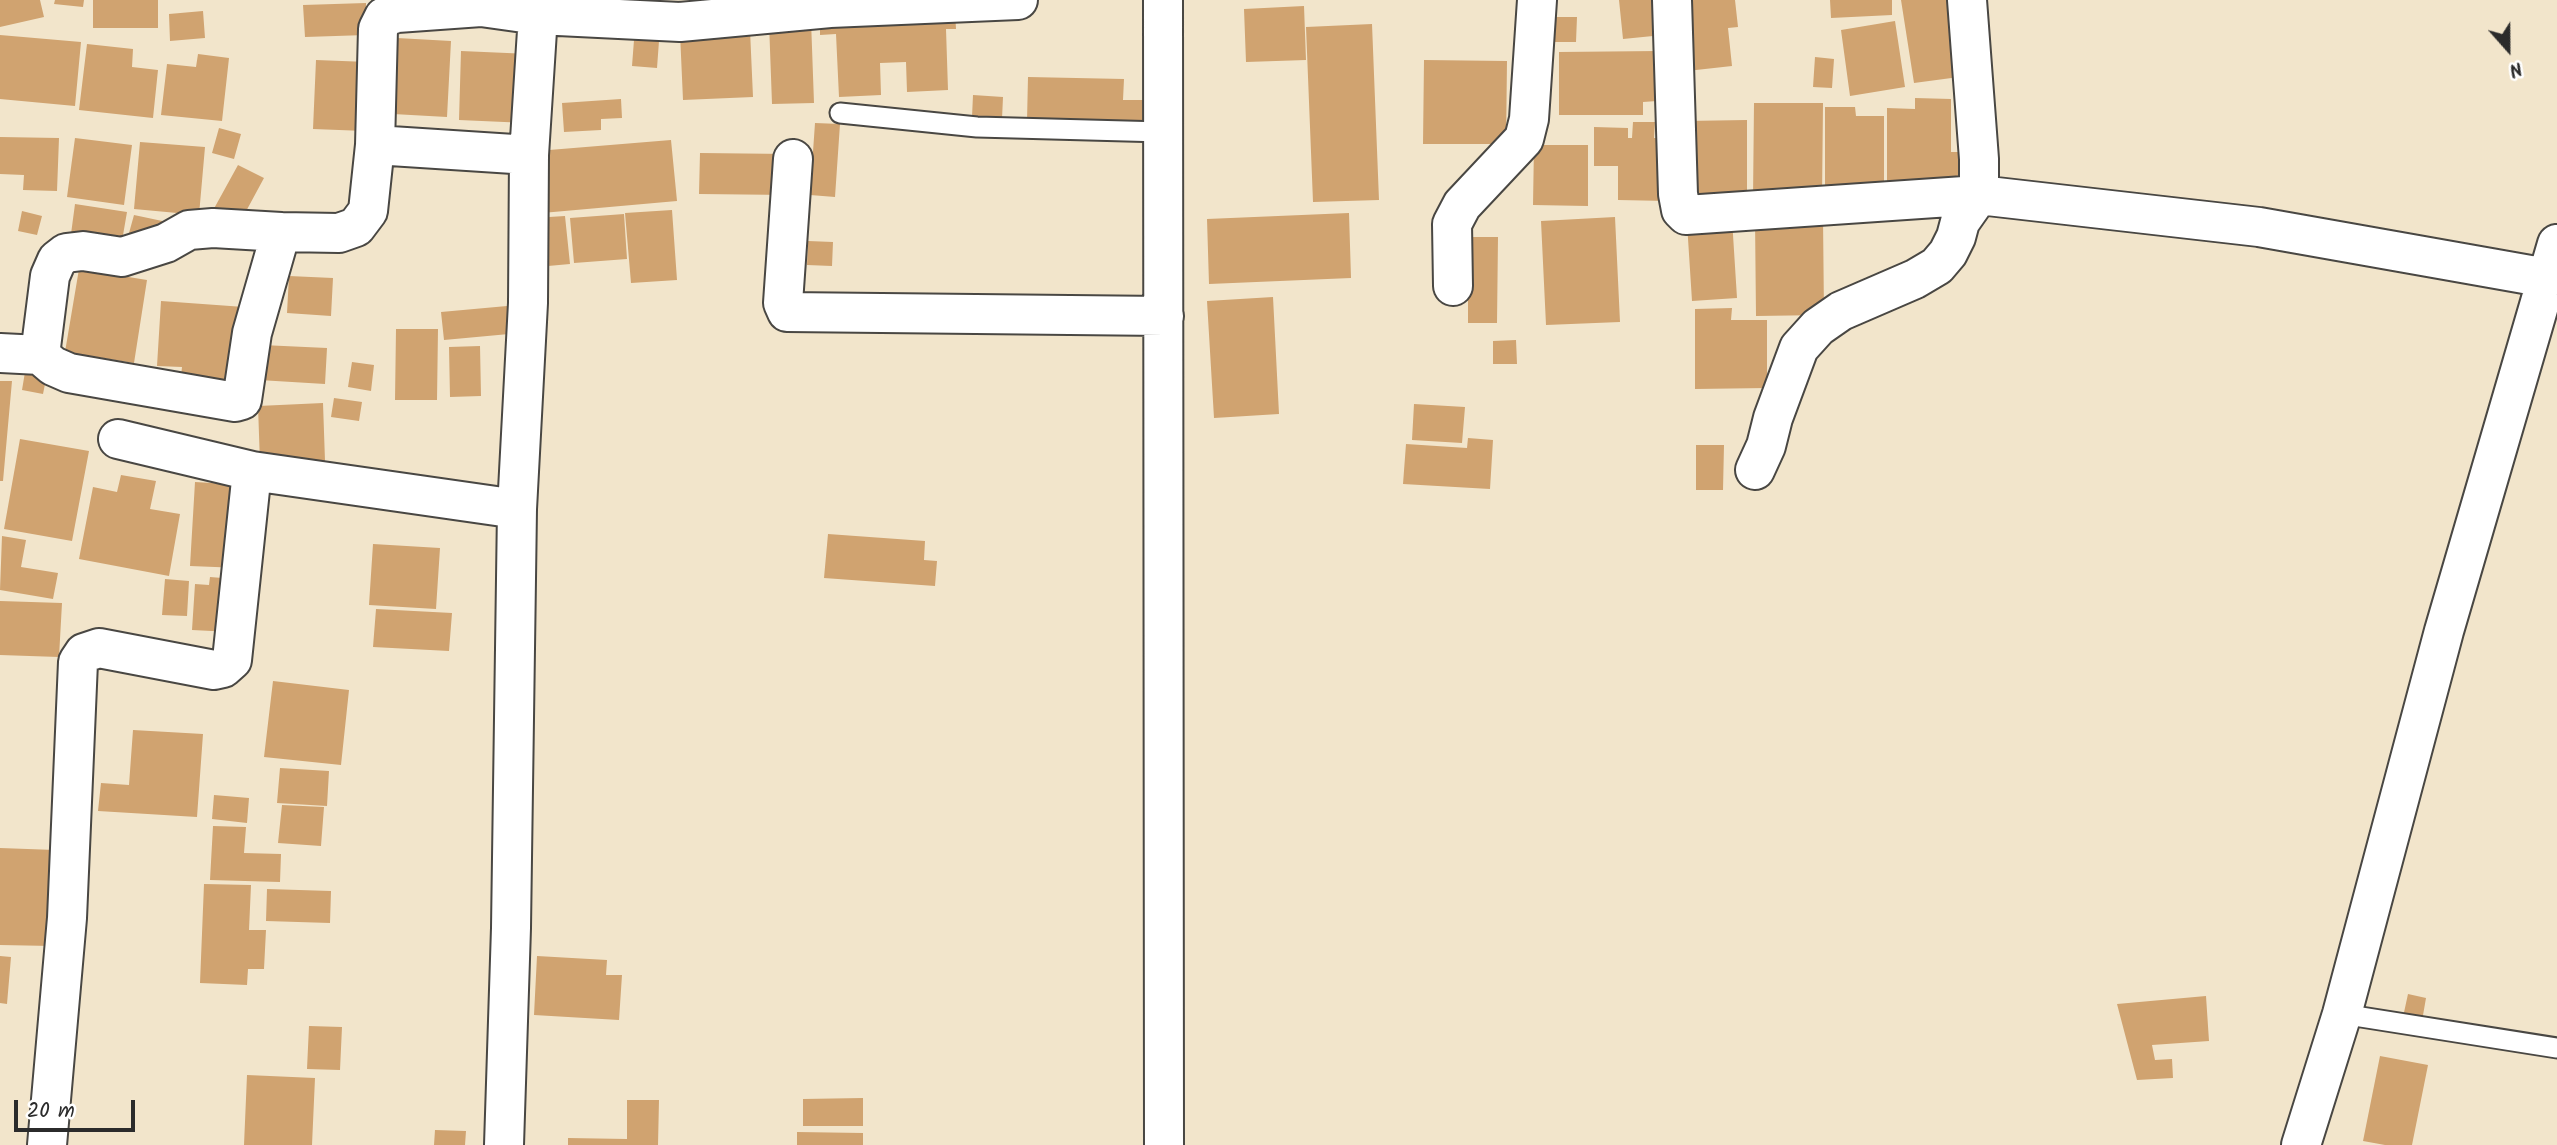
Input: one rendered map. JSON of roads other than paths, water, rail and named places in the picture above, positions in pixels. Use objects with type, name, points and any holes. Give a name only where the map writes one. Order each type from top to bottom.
[{"type":"street","points":[[40,355],[50,276],[57,260],[66,253],[83,251],[122,257],[166,243],[189,230],[213,228],[339,233],[356,227],[368,211],[375,145],[378,29],[384,17],[397,13],[481,7],[538,15],[680,22],[830,8],[1018,0]]},
{"type":"street","points":[[1163,0],[1164,1145]]},
{"type":"street","points":[[1453,286],[1452,223],[1461,205],[1524,139],[1529,119],[1537,0]]},
{"type":"street","points":[[1672,0],[1678,194],[1681,210],[1686,215],[1979,195],[2552,261],[2444,631],[2342,1014],[2301,1145]]},
{"type":"street","points":[[1755,470],[1766,446],[1773,418],[1799,348],[1818,327],[1841,311],[1915,279],[1937,266],[1948,253],[1961,222],[1979,195],[1979,159],[1967,0]]},
{"type":"street","points":[[504,1145],[511,928],[517,509],[528,303],[529,155],[538,15]]},
{"type":"street","points":[[375,145],[529,155]]},
{"type":"street","points":[[793,159],[783,303],[787,312],[1164,316]]},
{"type":"street","points":[[0,353],[40,355],[53,366],[69,373],[235,402],[242,400],[252,334],[281,232]]},
{"type":"street","points":[[118,439],[252,471],[517,509]]},
{"type":"street","points":[[47,1145],[67,918],[78,662],[84,653],[99,648],[214,670],[223,668],[232,660],[252,471]]},
{"type":"lane","points":[[840,113],[977,127],[1163,132]]},
{"type":"lane","points":[[2342,1014],[2557,1048]]}]
